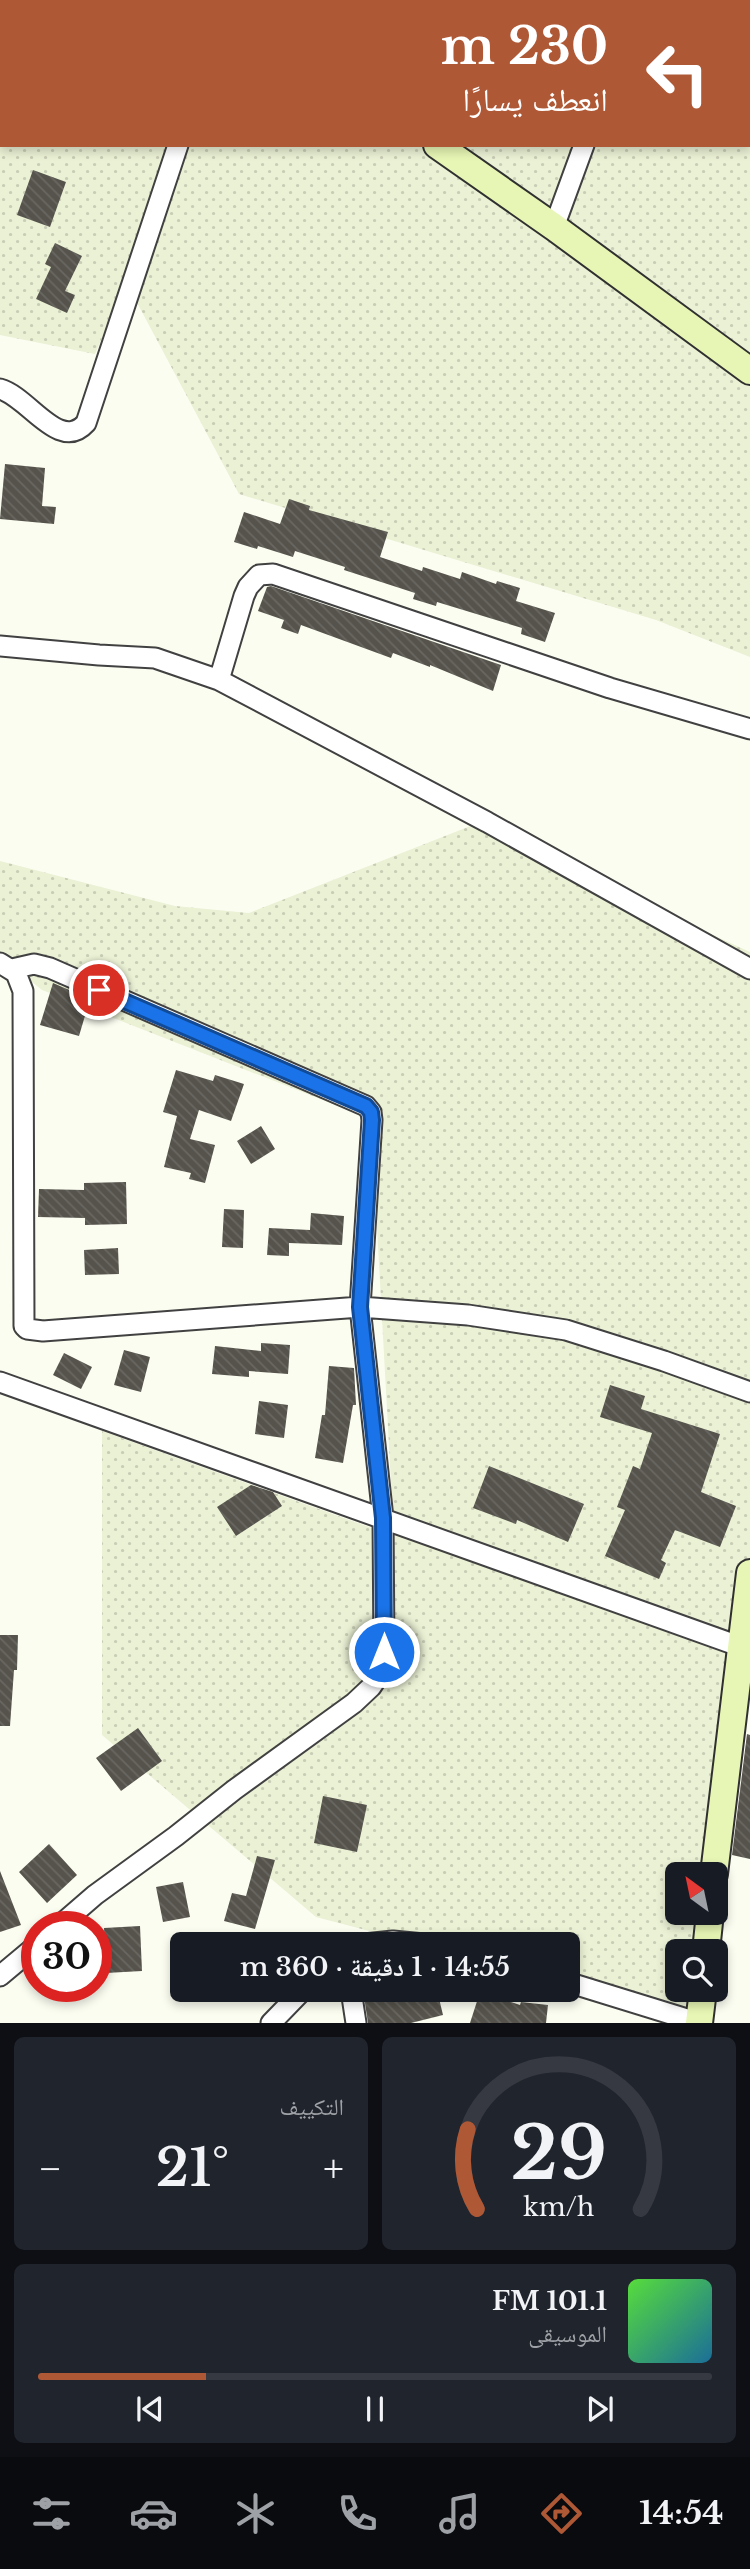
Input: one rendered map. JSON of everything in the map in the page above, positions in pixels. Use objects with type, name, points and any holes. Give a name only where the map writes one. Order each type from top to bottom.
[{"type":"street","points":[[0,389],[19,398],[57,430],[68,434],[86,423],[177,147]]},
{"type":"street","points":[[440,147],[750,371]]},
{"type":"street","points":[[554,227],[583,147]]},
{"type":"street","points":[[219,680],[248,587],[259,575],[273,574],[610,688],[750,729]]},
{"type":"street","points":[[0,646],[155,658],[219,680],[487,822],[750,968]]},
{"type":"street","points":[[6,966],[34,964],[50,968],[366,1106],[371,1112],[372,1120],[360,1307],[383,1518],[384,1652],[381,1672],[371,1687],[325,1727],[234,1790],[76,1911]]},
{"type":"street","points":[[6,966],[19,978],[23,991],[24,1326],[27,1329],[43,1331],[360,1307],[468,1315],[566,1330],[750,1392]]},
{"type":"street","points":[[0,1382],[745,1649]]},
{"type":"street","points":[[716,1862],[745,1649],[750,1573]]},
{"type":"street","points":[[0,1976],[21,1958]]},
{"type":"street","points":[[580,1986],[700,2023],[702,2002]]},
{"type":"street","points":[[271,2023],[291,2002]]},
{"type":"street","points":[[353,2002],[356,2023]]},
{"type":"green space","points":[[0,147],[750,147],[750,657],[656,620],[239,494],[126,282],[95,354],[0,335]]},
{"type":"green space","points":[[473,825],[750,952],[750,1601],[715,1862],[665,1862],[665,1925],[706,1925],[705,1939],[665,1939],[665,2002],[697,2002],[695,2017],[580,1986],[580,1932],[373,1932],[316,1917],[102,1735],[102,1431],[394,1536],[371,1119],[42,990],[0,956],[0,861],[175,906],[249,913]]},
{"type":"building","points":[[33,170],[66,182],[50,227],[17,215]]},
{"type":"building","points":[[55,243],[82,256],[65,291],[75,295],[67,313],[36,299],[51,267],[45,264]]},
{"type":"building","points":[[5,464],[45,468],[42,506],[56,507],[54,524],[0,519]]},
{"type":"building","points":[[289,499],[310,506],[309,510],[388,532],[380,557],[422,571],[423,567],[460,579],[462,572],[496,584],[497,581],[520,588],[516,601],[555,613],[545,642],[521,634],[522,628],[437,602],[436,606],[413,599],[415,593],[344,570],[345,567],[295,551],[293,557],[234,542],[244,512],[280,524]]},
{"type":"building","points":[[271,586],[501,665],[493,691],[430,665],[393,653],[391,658],[301,625],[298,634],[281,628],[284,620],[258,611],[267,587]]},
{"type":"building","points":[[53,983],[90,999],[79,1036],[40,1025]]},
{"type":"building","points":[[176,1070],[213,1081],[215,1075],[244,1084],[231,1121],[199,1110],[190,1139],[215,1145],[205,1183],[189,1179],[191,1173],[164,1167],[177,1116],[163,1112]]},
{"type":"building","points":[[261,1126],[275,1149],[251,1164],[237,1141]]},
{"type":"building","points":[[126,1182],[127,1224],[85,1225],[85,1218],[38,1217],[39,1189],[84,1190],[84,1183]]},
{"type":"building","points":[[224,1209],[244,1210],[243,1248],[222,1247]]},
{"type":"building","points":[[311,1213],[344,1216],[342,1245],[289,1243],[289,1256],[267,1255],[269,1228],[310,1230]]},
{"type":"building","points":[[118,1248],[119,1274],[85,1275],[84,1250]]},
{"type":"building","points":[[261,1343],[290,1345],[288,1374],[249,1371],[249,1377],[212,1374],[215,1346],[261,1351]]},
{"type":"building","points":[[124,1350],[150,1357],[141,1392],[114,1385]]},
{"type":"building","points":[[64,1353],[92,1367],[81,1389],[53,1375]]},
{"type":"building","points":[[329,1366],[354,1368],[356,1405],[353,1405],[343,1463],[315,1458],[322,1415],[325,1415]]},
{"type":"building","points":[[610,1385],[645,1396],[641,1409],[720,1434],[701,1492],[736,1506],[720,1547],[675,1530],[661,1560],[666,1563],[659,1579],[605,1556],[625,1510],[617,1507],[633,1466],[640,1469],[652,1433],[600,1417]]},
{"type":"building","points":[[259,1401],[288,1405],[284,1438],[255,1434]]},
{"type":"building","points":[[489,1466],[584,1504],[568,1542],[517,1520],[516,1524],[473,1508]]},
{"type":"building","points":[[251,1485],[273,1492],[282,1506],[236,1536],[217,1507]]},
{"type":"building","points":[[0,1635],[18,1635],[10,1726],[0,1726]]},
{"type":"building","points":[[138,1728],[162,1761],[121,1791],[96,1758]]},
{"type":"building","points":[[747,1734],[750,1735],[750,1859],[732,1855]]},
{"type":"building","points":[[323,1796],[367,1805],[357,1852],[314,1843]]},
{"type":"building","points":[[49,1844],[77,1875],[47,1903],[19,1872]]},
{"type":"building","points":[[257,1856],[275,1860],[255,1929],[224,1921],[232,1893],[246,1896]]},
{"type":"building","points":[[0,1871],[21,1925],[0,1932]]},
{"type":"building","points":[[183,1882],[190,1917],[163,1922],[156,1887]]},
{"type":"building","points":[[140,1926],[142,1971],[112,1973],[112,1928]]},
{"type":"building","points":[[365,2002],[440,2002],[443,2015],[411,2023],[368,2023]]},
{"type":"building","points":[[477,2002],[548,2005],[546,2023],[470,2023]]},
{"type":"route","points":[[99,990],[366,1106],[371,1112],[360,1307],[383,1518],[384,1652]]}]
